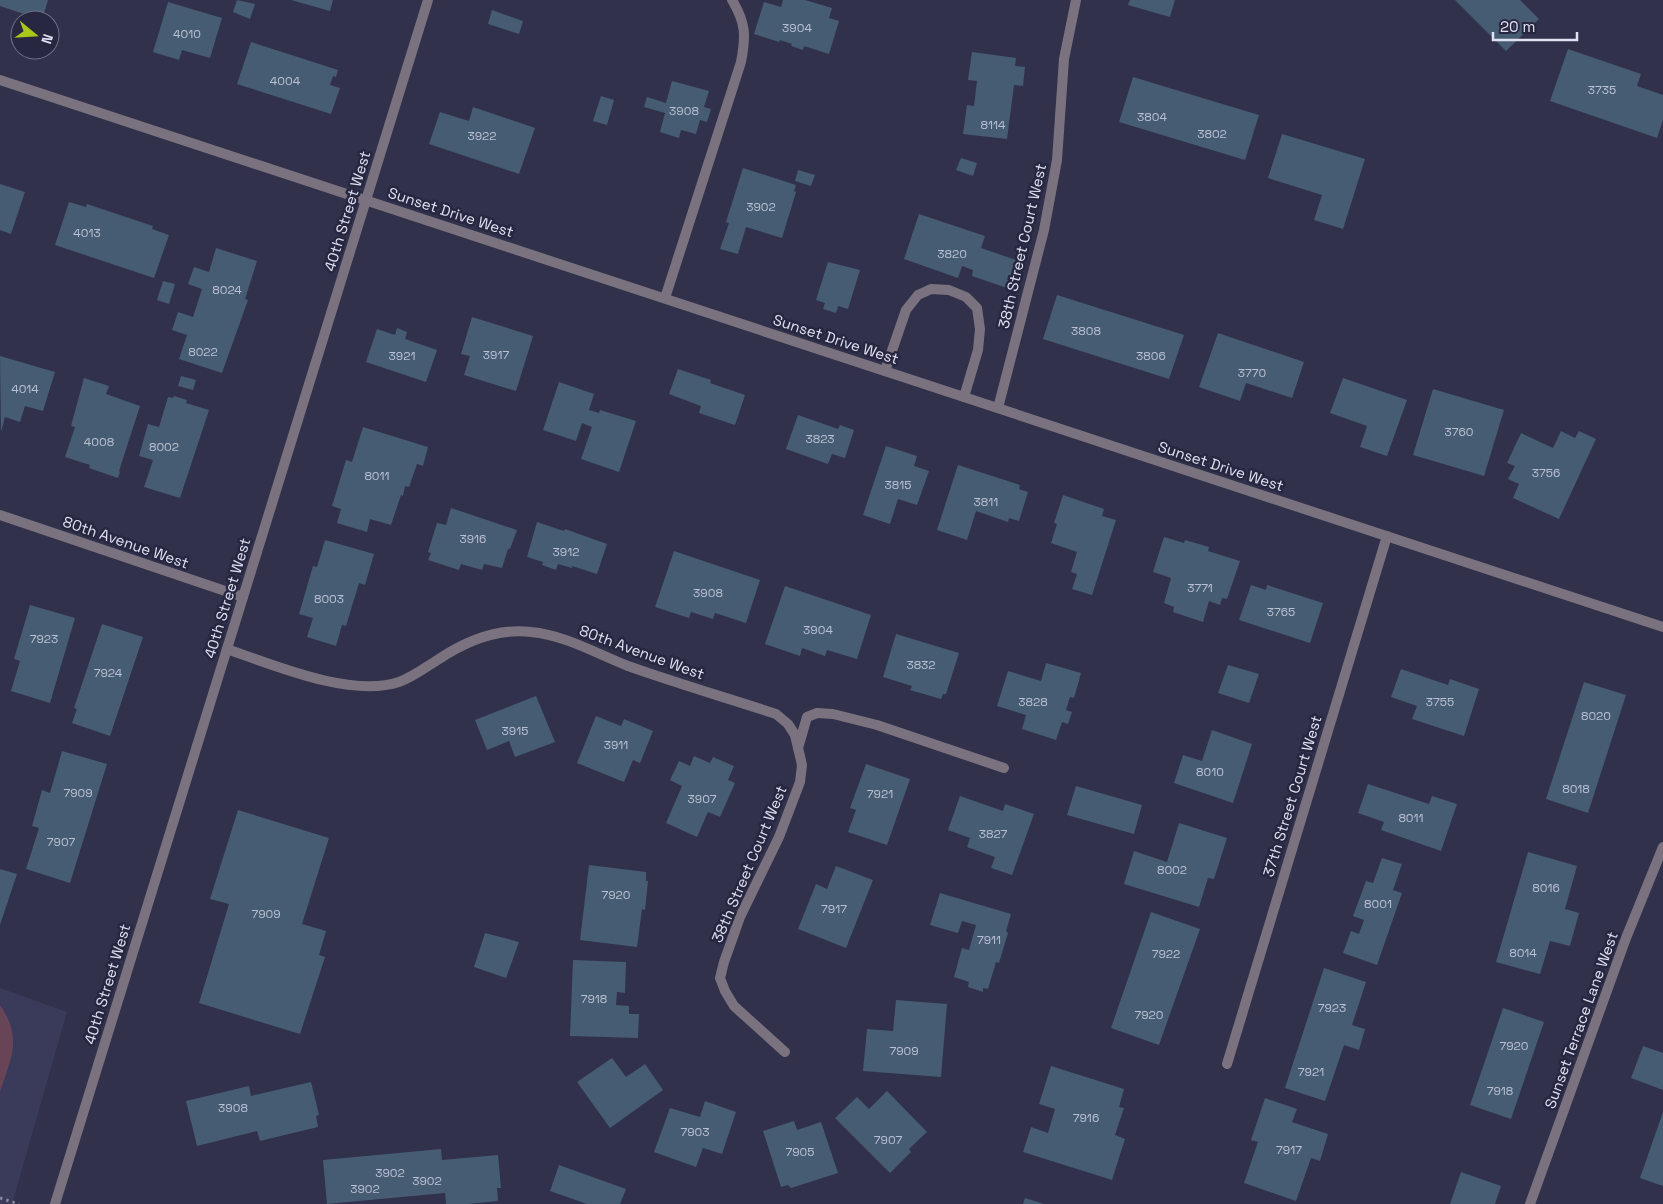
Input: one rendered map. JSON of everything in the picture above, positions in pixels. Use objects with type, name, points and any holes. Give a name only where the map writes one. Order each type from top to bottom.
[{"type":"street","name":"40th Street West","points":[[54,1204],[428,0]]},
{"type":"street","points":[[665,298],[741,62],[744,46],[744,26],[732,0]]},
{"type":"street","name":"38th Street Court West","points":[[998,408],[1044,230],[1057,160],[1064,59],[1076,0]]},
{"type":"street","name":"Sunset Drive West","points":[[0,80],[1663,627]]},
{"type":"street","points":[[885,371],[906,310],[918,295],[931,289],[949,290],[966,297],[977,308],[980,329],[977,356],[964,397]]},
{"type":"street","name":"80th Avenue West","points":[[0,515],[243,597]]},
{"type":"street","name":"37th Street Court West","points":[[1227,1064],[1387,536]]},
{"type":"street","name":"80th Avenue West","points":[[226,650],[318,678],[349,684],[379,686],[399,682],[453,649],[474,639],[508,632],[532,632],[575,644],[629,666],[776,714],[788,724],[795,735],[797,751]]},
{"type":"street","points":[[797,751],[807,717],[817,713],[833,714],[877,725],[1004,768]]},
{"type":"street","name":"38th Street Court West","points":[[785,1052],[734,1006],[720,978],[740,917],[779,837],[800,782],[802,765],[797,751]]},
{"type":"street","name":"Sunset Terrace Lane West","points":[[1530,1204],[1626,938],[1663,847]]},
{"type":"path","points":[[0,1198],[19,1204]]},
{"type":"shaded area","points":[[0,988],[67,1012],[12,1204],[0,1204]]},
{"type":"shaded area","points":[[0,1005],[11,1028],[13,1048],[0,1092]]},
{"type":"building","points":[[0,0],[48,0],[45,10],[12,10],[0,6]]},
{"type":"building","points":[[237,0],[255,4],[250,19],[233,12]]},
{"type":"building","points":[[291,0],[333,0],[330,11]]},
{"type":"building","points":[[783,0],[805,0],[832,8],[829,18],[839,21],[829,54],[804,46],[803,50],[780,40],[779,42],[754,34],[764,2],[781,7]]},
{"type":"building","points":[[1130,0],[1175,0],[1170,17],[1128,5]]},
{"type":"building","points":[[1455,0],[1520,0],[1539,19],[1506,51]]},
{"type":"building","points":[[168,2],[222,18],[210,58],[182,50],[179,60],[153,52]]},
{"type":"building","points":[[492,10],[523,21],[519,34],[488,24]]},
{"type":"building","points":[[251,42],[338,70],[336,77],[333,76],[330,85],[340,88],[331,114],[237,84]]},
{"type":"building","points":[[1568,49],[1641,74],[1637,86],[1663,95],[1663,120],[1657,138],[1550,101]]},
{"type":"building","points":[[972,52],[1016,58],[1015,66],[1025,67],[1023,86],[1014,85],[1007,139],[963,134],[967,105],[974,106],[977,81],[968,80]]},
{"type":"building","points":[[1133,77],[1259,115],[1245,160],[1119,122]]},
{"type":"building","points":[[672,81],[709,91],[704,107],[711,109],[707,122],[700,120],[696,134],[681,130],[679,138],[660,132],[665,113],[644,107],[647,97],[666,103]]},
{"type":"building","points":[[601,96],[614,100],[607,125],[593,121]]},
{"type":"building","points":[[473,107],[535,128],[519,174],[429,144],[440,112],[469,121]]},
{"type":"building","points":[[1282,134],[1365,159],[1343,229],[1314,220],[1322,195],[1268,178]]},
{"type":"building","points":[[961,158],[977,163],[973,176],[956,170]]},
{"type":"building","points":[[743,168],[796,185],[794,191],[796,192],[782,238],[746,227],[738,254],[720,249],[729,223],[726,222]]},
{"type":"building","points":[[798,170],[815,175],[811,186],[795,181]]},
{"type":"building","points":[[0,184],[25,192],[11,234],[0,230]]},
{"type":"building","points":[[69,202],[86,207],[87,204],[153,226],[152,229],[169,235],[154,278],[55,245]]},
{"type":"building","points":[[919,214],[985,236],[981,248],[1016,260],[1007,288],[972,276],[973,270],[962,266],[958,278],[904,259]]},
{"type":"building","points":[[216,248],[257,261],[245,299],[248,300],[222,373],[179,359],[187,335],[172,330],[178,312],[193,317],[202,289],[188,284],[194,267],[209,272]]},
{"type":"building","points":[[828,262],[860,270],[848,309],[838,306],[836,313],[823,309],[825,303],[816,300]]},
{"type":"building","points":[[163,281],[175,284],[169,304],[157,300]]},
{"type":"building","points":[[1057,295],[1184,335],[1169,379],[1043,339]]},
{"type":"building","points":[[472,317],[533,336],[516,391],[464,375],[470,356],[461,354]]},
{"type":"building","points":[[397,328],[407,332],[405,339],[437,350],[426,382],[366,362],[377,329],[395,335]]},
{"type":"building","points":[[1218,333],[1304,362],[1292,398],[1246,383],[1240,401],[1199,387]]},
{"type":"building","points":[[0,356],[55,372],[43,411],[25,406],[20,422],[5,417],[1,432]]},
{"type":"building","points":[[678,369],[711,380],[710,383],[745,395],[735,425],[699,413],[701,406],[669,394]]},
{"type":"building","points":[[181,376],[196,380],[193,390],[178,386]]},
{"type":"building","points":[[84,378],[109,386],[106,394],[140,406],[118,478],[89,468],[90,465],[65,457],[75,427],[71,426]]},
{"type":"building","points":[[1343,378],[1407,400],[1387,456],[1360,447],[1367,426],[1330,413]]},
{"type":"building","points":[[559,382],[594,394],[589,410],[599,413],[600,410],[636,421],[619,472],[581,459],[592,427],[582,423],[576,441],[543,430]]},
{"type":"building","points":[[1433,389],[1504,410],[1484,476],[1413,455]]},
{"type":"building","points":[[174,396],[187,400],[186,403],[209,410],[180,498],[144,487],[153,460],[139,456],[148,424],[159,427],[168,397],[173,398]]},
{"type":"building","points":[[798,415],[838,429],[840,425],[854,430],[845,458],[832,454],[828,464],[786,449]]},
{"type":"building","points":[[363,427],[428,447],[423,466],[417,464],[409,487],[405,486],[391,525],[370,519],[367,532],[337,523],[341,509],[332,506],[346,460],[352,462]]},
{"type":"building","points":[[1561,431],[1575,438],[1579,431],[1596,439],[1559,519],[1513,498],[1519,484],[1508,479],[1515,466],[1507,463],[1521,433],[1553,448]]},
{"type":"building","points":[[886,446],[917,456],[914,466],[929,471],[917,505],[898,499],[890,524],[863,515]]},
{"type":"building","points":[[958,465],[1020,485],[1019,489],[1028,492],[1019,521],[1009,518],[1008,522],[976,511],[967,540],[937,530]]},
{"type":"building","points":[[1063,495],[1104,509],[1102,516],[1116,520],[1092,595],[1072,589],[1077,574],[1071,572],[1077,552],[1051,543],[1057,524],[1054,523]]},
{"type":"building","points":[[451,508],[517,530],[502,568],[484,564],[482,570],[461,564],[459,570],[428,560],[431,553],[428,552],[437,523],[446,525]]},
{"type":"building","points":[[537,522],[564,531],[565,529],[607,544],[597,574],[572,566],[572,568],[558,564],[556,570],[542,565],[543,562],[527,557]]},
{"type":"building","points":[[1164,537],[1184,543],[1185,540],[1209,547],[1208,551],[1240,561],[1227,599],[1222,598],[1220,605],[1209,601],[1203,622],[1173,612],[1174,607],[1164,603],[1171,578],[1153,572]]},
{"type":"building","points":[[325,540],[374,554],[365,585],[359,583],[346,626],[342,625],[336,646],[307,637],[313,618],[299,614],[313,566],[317,567]]},
{"type":"building","points":[[674,551],[760,580],[746,623],[715,613],[713,619],[691,612],[689,618],[655,607]]},
{"type":"building","points":[[1251,585],[1266,590],[1267,585],[1323,603],[1310,643],[1239,620]]},
{"type":"building","points":[[785,586],[871,615],[857,659],[827,650],[825,656],[802,648],[800,656],[765,644]]},
{"type":"building","points":[[30,605],[75,618],[50,703],[11,691],[20,661],[14,659]]},
{"type":"building","points":[[102,624],[143,637],[110,736],[72,723],[77,709],[74,708]]},
{"type":"building","points":[[896,634],[959,653],[946,694],[943,694],[941,699],[910,690],[912,686],[883,677]]},
{"type":"building","points":[[1046,663],[1081,673],[1074,698],[1070,697],[1066,710],[1072,712],[1068,724],[1062,722],[1056,740],[1022,729],[1026,715],[997,706],[1008,671],[1041,681]]},
{"type":"building","points":[[1228,665],[1259,674],[1249,703],[1218,693]]},
{"type":"building","points":[[1401,669],[1448,685],[1450,679],[1479,689],[1464,736],[1412,719],[1417,706],[1391,697]]},
{"type":"building","points":[[1584,682],[1626,695],[1588,813],[1546,799]]},
{"type":"building","points":[[536,696],[555,742],[515,757],[509,741],[487,750],[475,720]]},
{"type":"building","points":[[596,716],[621,726],[624,719],[653,731],[640,763],[633,760],[624,782],[577,763]]},
{"type":"building","points":[[1212,730],[1252,744],[1233,803],[1174,783],[1183,755],[1202,761]]},
{"type":"building","points":[[62,751],[107,764],[70,883],[26,869],[39,828],[32,826],[42,790],[50,793]]},
{"type":"building","points":[[694,756],[710,763],[713,757],[734,766],[728,780],[735,783],[720,817],[708,812],[697,837],[666,823],[682,786],[670,780],[679,761],[690,766]]},
{"type":"building","points":[[866,764],[910,779],[887,845],[848,832],[856,810],[850,808]]},
{"type":"building","points":[[1368,784],[1429,804],[1432,796],[1457,804],[1441,851],[1381,830],[1384,822],[1358,813]]},
{"type":"building","points":[[1076,786],[1142,805],[1134,834],[1067,815]]},
{"type":"building","points":[[960,796],[1003,811],[1005,804],[1034,814],[1012,875],[991,868],[995,857],[967,847],[970,838],[948,830]]},
{"type":"building","points":[[238,810],[329,838],[302,924],[326,931],[319,955],[325,957],[300,1034],[199,1003],[229,904],[210,899]]},
{"type":"building","points":[[1179,823],[1227,838],[1214,879],[1208,878],[1199,907],[1124,884],[1134,851],[1167,862]]},
{"type":"building","points":[[1528,852],[1577,866],[1565,909],[1579,913],[1570,946],[1550,941],[1540,974],[1496,962]]},
{"type":"building","points":[[1382,858],[1402,864],[1393,890],[1402,893],[1377,965],[1343,953],[1351,931],[1359,934],[1364,920],[1353,916],[1366,881],[1373,883]]},
{"type":"building","points":[[589,865],[646,872],[646,881],[648,881],[645,910],[642,909],[637,947],[580,940]]},
{"type":"building","points":[[836,866],[873,880],[846,948],[798,929],[816,884],[827,889]]},
{"type":"building","points":[[0,869],[17,874],[0,925]]},
{"type":"building","points":[[940,893],[1011,914],[1006,931],[1008,933],[999,963],[996,962],[988,989],[983,988],[983,992],[968,987],[969,982],[954,977],[962,948],[969,950],[976,925],[962,921],[958,933],[930,925]]},
{"type":"building","points":[[1151,912],[1200,929],[1159,1045],[1111,1028]]},
{"type":"building","points":[[485,933],[519,942],[506,978],[474,967]]},
{"type":"building","points":[[573,960],[626,962],[625,993],[617,992],[616,1005],[629,1006],[629,1014],[639,1014],[638,1038],[570,1036]]},
{"type":"building","points":[[1324,968],[1366,982],[1352,1025],[1365,1029],[1359,1050],[1344,1045],[1325,1101],[1285,1088]]},
{"type":"building","points":[[896,1000],[947,1004],[941,1077],[863,1071],[867,1029],[893,1031]]},
{"type":"building","points":[[1503,1008],[1544,1022],[1511,1119],[1470,1105]]},
{"type":"building","points":[[1643,1046],[1663,1053],[1663,1090],[1631,1078]]},
{"type":"building","points":[[612,1058],[626,1077],[645,1064],[663,1090],[610,1128],[577,1082]]},
{"type":"building","points":[[1051,1066],[1124,1089],[1119,1107],[1124,1108],[1115,1135],[1125,1139],[1112,1180],[1023,1152],[1031,1127],[1048,1133],[1055,1109],[1039,1104]]},
{"type":"building","points":[[311,1082],[319,1115],[316,1116],[318,1127],[260,1141],[257,1131],[197,1146],[186,1101],[249,1086],[251,1096]]},
{"type":"building","points":[[887,1091],[927,1132],[909,1149],[911,1152],[890,1173],[835,1118],[857,1097],[869,1109]]},
{"type":"building","points":[[1265,1098],[1297,1109],[1292,1122],[1328,1134],[1320,1161],[1311,1158],[1296,1201],[1244,1183],[1258,1142],[1251,1140]]},
{"type":"building","points":[[705,1101],[736,1112],[722,1154],[703,1148],[696,1167],[654,1152],[670,1108],[700,1117]]},
{"type":"building","points":[[1663,1112],[1663,1186],[1640,1178]]},
{"type":"building","points":[[794,1121],[797,1130],[821,1122],[838,1173],[791,1188],[788,1185],[781,1187],[763,1131]]},
{"type":"building","points":[[441,1149],[442,1160],[498,1155],[501,1188],[497,1188],[498,1201],[446,1204],[445,1193],[327,1204],[323,1160]]},
{"type":"building","points":[[559,1165],[626,1189],[620,1204],[587,1204],[550,1191]]},
{"type":"building","points":[[1461,1172],[1501,1186],[1495,1204],[1450,1204]]},
{"type":"building","points":[[1025,1198],[1044,1204],[1023,1204]]}]
